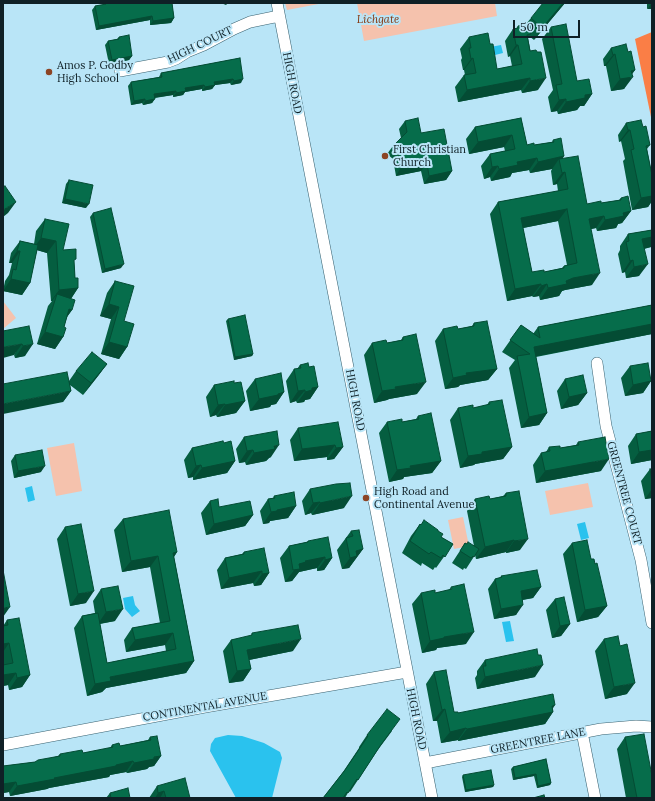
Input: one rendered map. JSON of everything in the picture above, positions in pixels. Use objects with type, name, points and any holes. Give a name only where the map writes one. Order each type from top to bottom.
[{"type":"street","name":"HIGH ROAD","points":[[277,3],[432,798]]},
{"type":"street","name":"HIGH COURT","points":[[120,71],[168,62],[250,22],[279,16]]},
{"type":"street","name":"GREENTREE COURT","points":[[597,363],[606,426],[641,560],[652,623]]},
{"type":"street","name":"CONTINENTAL AVENUE","points":[[3,745],[205,706],[407,672]]},
{"type":"street","name":"GREENTREE LANE","points":[[426,763],[582,732],[615,727],[652,727]]},
{"type":"street","points":[[582,732],[595,798]]},
{"type":"green space","points":[[285,3],[324,3],[287,10]]},
{"type":"green space","name":"Lichgate","points":[[357,3],[495,3],[497,16],[364,41]]},
{"type":"green space","points":[[3,301],[16,318],[3,329]]},
{"type":"green space","points":[[74,443],[82,491],[56,496],[47,448]]},
{"type":"green space","points":[[588,483],[593,507],[550,515],[545,491]]},
{"type":"green space","points":[[463,517],[469,546],[454,549],[448,520]]},
{"type":"shaded area","points":[[652,32],[652,122],[635,39]]},
{"type":"water","points":[[501,45],[503,53],[495,55],[485,48]]},
{"type":"water","points":[[32,486],[35,500],[28,502],[25,488]]},
{"type":"water","points":[[585,522],[589,538],[581,540],[577,524]]},
{"type":"water","points":[[133,596],[135,605],[140,611],[132,617],[125,609],[123,598]]},
{"type":"water","points":[[510,621],[514,641],[506,642],[502,622]]},
{"type":"water","points":[[228,735],[242,736],[264,743],[280,752],[282,758],[272,798],[236,798],[210,751],[211,744],[215,738]]},
{"type":"building","points":[[106,3],[172,3],[174,18],[153,21],[152,16],[99,26],[95,6]]},
{"type":"building","points":[[543,3],[563,3],[542,28],[531,18]]},
{"type":"building","points":[[529,24],[531,34],[527,35],[530,51],[536,50],[537,52],[541,52],[546,78],[530,81],[530,78],[467,90],[464,75],[476,73],[473,58],[471,59],[469,37],[488,33],[490,44],[493,44],[497,69],[522,64],[513,29],[518,28],[518,26]]},
{"type":"building","points":[[566,24],[577,81],[589,79],[592,94],[585,95],[585,98],[566,102],[566,99],[559,100],[556,85],[562,84],[551,27]]},
{"type":"building","points":[[129,35],[132,56],[112,60],[108,41]]},
{"type":"building","points":[[626,44],[628,52],[631,51],[635,70],[631,71],[633,77],[620,79],[615,54],[613,55],[611,48]]},
{"type":"building","points":[[240,58],[243,79],[214,82],[215,85],[205,87],[204,85],[185,88],[186,91],[176,93],[176,91],[154,94],[155,99],[134,101],[131,82],[162,77],[161,73]]},
{"type":"building","points":[[418,118],[421,133],[444,129],[452,171],[429,176],[427,163],[401,167],[398,151],[393,146],[407,132],[405,121]]},
{"type":"building","points":[[521,118],[527,145],[534,143],[534,145],[554,142],[553,140],[561,138],[564,156],[538,162],[537,158],[517,162],[518,165],[499,169],[498,166],[492,167],[490,154],[515,149],[512,135],[478,142],[475,127]]},
{"type":"building","points":[[641,120],[643,127],[646,126],[650,145],[646,146],[652,175],[652,196],[641,198],[631,150],[634,149],[630,130],[628,130],[626,123]]},
{"type":"building","points":[[578,156],[587,204],[601,201],[601,203],[621,200],[621,198],[628,196],[631,211],[623,213],[624,216],[605,220],[604,216],[589,219],[600,273],[573,278],[566,281],[567,284],[548,288],[547,284],[541,286],[541,284],[515,289],[498,202],[568,189],[565,172],[562,173],[559,159]],"holes":[[[567,209],[577,263],[564,266],[564,268],[544,272],[544,270],[532,272],[521,218]]]},
{"type":"building","points":[[69,180],[93,185],[89,204],[65,199]]},
{"type":"building","points":[[5,186],[16,202],[3,210],[3,187]]},
{"type":"building","points":[[111,208],[124,264],[105,269],[93,213]]},
{"type":"building","points":[[45,219],[69,224],[63,250],[76,249],[76,259],[74,260],[75,278],[78,278],[78,288],[59,290],[56,241],[41,238]]},
{"type":"building","points":[[652,230],[652,237],[642,239],[648,264],[634,267],[633,260],[630,261],[626,242],[629,241],[628,234]]},
{"type":"building","points":[[20,241],[38,245],[30,283],[11,279],[13,269],[16,270],[20,251],[17,251]]},
{"type":"building","points":[[115,281],[134,286],[124,321],[134,324],[127,347],[109,342],[119,307],[109,304]]},
{"type":"building","points":[[57,294],[75,300],[72,310],[69,309],[63,337],[45,332]]},
{"type":"building","points":[[652,305],[652,324],[534,347],[547,413],[529,417],[517,356],[530,354],[510,340],[521,325],[540,338],[538,327]]},
{"type":"building","points":[[245,315],[253,354],[235,357],[228,319]]},
{"type":"building","points":[[487,321],[497,369],[466,373],[467,375],[453,378],[443,329],[457,326],[458,329],[474,326],[474,323]]},
{"type":"building","points":[[29,326],[33,344],[4,347],[3,350],[3,331]]},
{"type":"building","points":[[416,334],[426,382],[395,387],[396,389],[382,391],[372,343],[386,340],[387,343],[403,340],[403,337]]},
{"type":"building","points":[[92,352],[107,364],[91,383],[76,371]]},
{"type":"building","points":[[308,363],[309,367],[314,366],[318,387],[312,388],[312,390],[305,392],[305,390],[298,391],[294,369],[301,368],[300,365]]},
{"type":"building","points":[[648,363],[651,381],[633,385],[630,366]]},
{"type":"building","points":[[67,372],[71,391],[3,404],[3,384]]},
{"type":"building","points":[[281,373],[284,392],[278,395],[259,399],[255,379]]},
{"type":"building","points":[[583,375],[587,393],[569,397],[565,379]]},
{"type":"building","points":[[234,381],[234,383],[241,382],[245,401],[218,405],[214,385]]},
{"type":"building","points":[[502,400],[512,447],[468,456],[458,408],[473,405],[473,408],[490,404],[489,402]]},
{"type":"building","points":[[431,413],[441,461],[410,466],[411,468],[397,470],[387,422],[402,419],[402,422],[419,419],[418,416]]},
{"type":"building","points":[[338,422],[343,447],[336,448],[335,445],[302,449],[298,428]]},
{"type":"building","points":[[277,431],[279,445],[274,446],[275,449],[254,453],[253,450],[247,451],[244,437]]},
{"type":"building","points":[[652,431],[652,450],[639,452],[636,434]]},
{"type":"building","points":[[605,437],[609,459],[545,471],[541,453],[550,451],[549,447],[560,446],[560,448],[579,445],[578,442]]},
{"type":"building","points":[[223,441],[224,443],[231,441],[235,461],[202,468],[201,465],[196,466],[192,448]]},
{"type":"building","points":[[42,450],[45,466],[18,471],[15,455]]},
{"type":"building","points":[[650,469],[652,469],[652,481]]},
{"type":"building","points":[[350,483],[352,496],[320,503],[313,503],[310,489]]},
{"type":"building","points":[[519,491],[528,539],[514,540],[485,547],[475,499],[489,496],[490,499],[506,496],[506,493]]},
{"type":"building","points":[[294,492],[296,506],[271,512],[268,499],[275,498],[274,496]]},
{"type":"building","points":[[218,499],[219,507],[250,501],[253,515],[214,524],[210,501]]},
{"type":"building","points":[[169,510],[177,552],[173,553],[194,661],[110,677],[111,681],[95,684],[82,616],[98,613],[107,663],[176,649],[173,633],[135,640],[132,628],[170,621],[158,556],[131,561],[123,519]]},
{"type":"building","points":[[424,520],[443,534],[441,537],[453,544],[445,557],[443,555],[441,558],[431,552],[429,554],[410,541]]},
{"type":"building","points":[[81,524],[94,591],[78,594],[65,527]]},
{"type":"building","points":[[359,530],[363,549],[356,551],[357,556],[350,558],[346,538],[353,536],[351,531]]},
{"type":"building","points":[[328,537],[332,558],[325,560],[325,557],[305,561],[306,562],[299,564],[300,569],[293,570],[289,546]]},
{"type":"building","points":[[587,540],[591,559],[594,559],[595,564],[597,563],[607,606],[585,610],[572,543]]},
{"type":"building","points":[[468,542],[479,549],[474,557],[473,556],[471,558],[460,551],[465,543],[467,544]]},
{"type":"building","points":[[264,548],[269,573],[262,574],[262,571],[229,578],[225,558]]},
{"type":"building","points":[[3,570],[10,607],[3,608]]},
{"type":"building","points":[[537,570],[541,587],[521,591],[523,605],[501,609],[495,579],[502,577],[501,576]]},
{"type":"building","points":[[464,584],[474,632],[430,641],[421,593],[435,590],[435,593],[452,589],[451,587]]},
{"type":"building","points":[[118,586],[123,609],[106,612],[101,589]]},
{"type":"building","points":[[564,597],[570,624],[560,626],[555,599]]},
{"type":"building","points":[[19,618],[30,675],[17,678],[16,673],[3,675],[3,665],[13,663],[9,643],[3,644],[3,626],[8,625],[7,620]]},
{"type":"building","points":[[298,625],[301,639],[247,650],[251,669],[237,671],[231,640],[252,635],[252,633]]},
{"type":"building","points":[[618,636],[620,646],[627,644],[635,683],[614,687],[604,639]]},
{"type":"building","points":[[537,649],[538,655],[541,655],[543,665],[485,677],[483,666],[486,666],[485,660]]},
{"type":"building","points":[[446,670],[454,712],[458,713],[553,694],[555,705],[552,706],[553,712],[450,732],[445,709],[442,710],[434,672]]},
{"type":"building","points":[[387,709],[400,719],[358,780],[357,779],[343,798],[323,798],[345,770],[368,736],[367,735]]},
{"type":"building","points":[[644,734],[652,776],[652,798],[637,798],[625,737]]},
{"type":"building","points":[[157,736],[161,756],[154,757],[154,759],[134,763],[133,761],[116,766],[17,786],[16,782],[3,784],[3,766],[35,762],[38,760],[60,756],[60,754],[82,750],[83,753],[113,747],[112,745],[119,743],[120,746],[151,740],[150,737]]},
{"type":"building","points":[[546,759],[551,783],[538,786],[536,774],[515,778],[513,767]]},
{"type":"building","points":[[491,770],[494,785],[466,790],[463,775]]},
{"type":"building","points":[[185,778],[190,798],[166,798],[164,791],[158,793],[157,786]]},
{"type":"building","points":[[128,788],[130,798],[111,798],[110,793]]},
{"type":"building","points":[[544,795],[545,798],[533,798]]},
{"type":"place","name":"Amos P. Godby High School","points":[[49,72]]},
{"type":"place","name":"First Christian Church","points":[[385,156]]},
{"type":"place","name":"High Road and Continental Avenue","points":[[366,498]]}]
